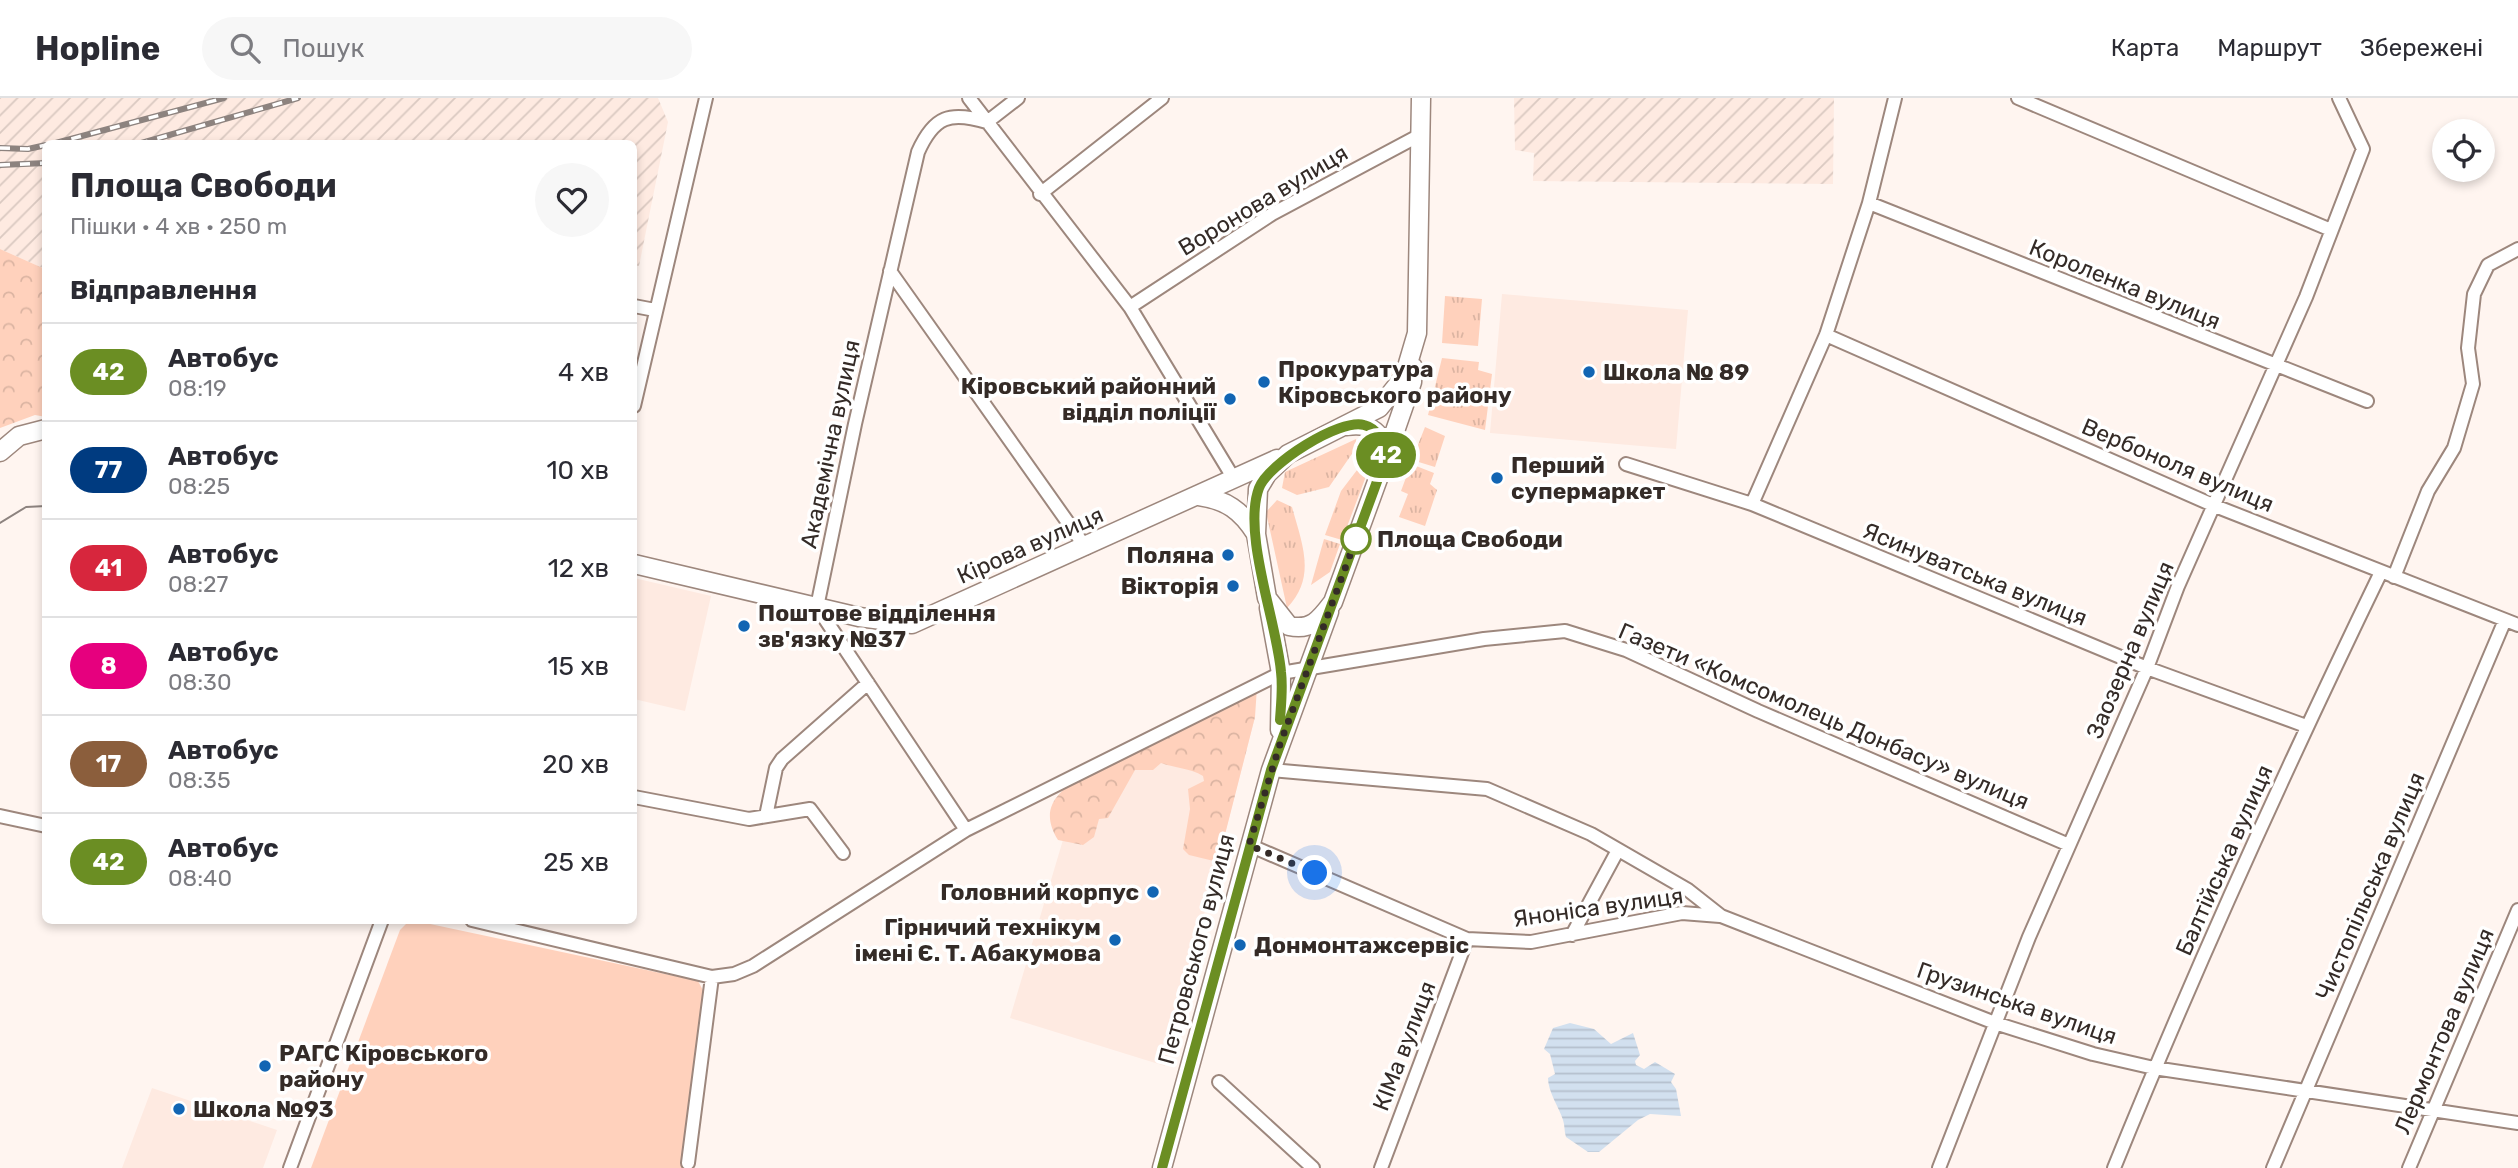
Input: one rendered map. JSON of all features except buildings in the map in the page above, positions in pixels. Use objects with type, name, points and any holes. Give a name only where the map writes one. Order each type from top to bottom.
[{"type":"main road","name":"Кірова вулиця","points":[[637,565],[859,617],[912,624],[1199,496],[1347,426],[1379,408],[1404,377],[1417,332],[1421,98]]},
{"type":"main road","points":[[1267,598],[1283,621],[1299,628],[1318,621],[1332,602],[1412,382],[1417,332]]},
{"type":"main road","points":[[1347,426],[1362,424],[1374,429],[1385,447],[1386,457]]},
{"type":"main road","points":[[0,452],[19,436],[42,430]]},
{"type":"main road","name":"Кірова вулиця","points":[[1280,744],[1281,673],[1256,534],[1258,489],[1267,474],[1288,454]]},
{"type":"main road","points":[[1199,496],[1218,499],[1234,508],[1245,517],[1256,534]]},
{"type":"main road","name":"Петровського вулиця","points":[[1162,1168],[1271,770],[1332,602]]},
{"type":"street","points":[[637,392],[706,98]]},
{"type":"street","points":[[969,98],[1040,194],[1130,307],[1234,479]]},
{"type":"street","points":[[987,122],[1018,98]]},
{"type":"street","points":[[1040,194],[1162,98]]},
{"type":"street","points":[[1752,504],[1826,335],[1868,203],[1895,98]]},
{"type":"street","points":[[2018,98],[2331,230]]},
{"type":"street","name":"Заозерна вулиця","points":[[1938,1168],[2069,845],[2147,668],[2178,586],[2306,297],[2362,149],[2339,98]]},
{"type":"street","name":"Академічна вулиця","points":[[817,607],[906,195],[918,152],[928,130],[949,118],[964,115],[987,122]]},
{"type":"street","name":"Воронова вулиця","points":[[1130,307],[1272,214],[1420,135]]},
{"type":"street","name":"Короленка вулиця","points":[[1868,203],[2275,367],[2367,401]]},
{"type":"street","name":"Балтійська вулиця","points":[[2114,1168],[2154,1068],[2306,726],[2387,575],[2428,491],[2454,448],[2473,384],[2468,348],[2474,294],[2488,265],[2518,249]]},
{"type":"street","points":[[890,271],[1086,548]]},
{"type":"street","points":[[637,307],[655,310]]},
{"type":"street","name":"Вербоноля вулиця","points":[[1826,335],[2215,506],[2518,625]]},
{"type":"street","name":"Ясинуватська вулиця","points":[[1626,464],[1752,504],[2147,668],[2306,726]]},
{"type":"street","points":[[817,607],[966,830]]},
{"type":"street","name":"Чистопільська вулиця","points":[[2273,1168],[2505,620]]},
{"type":"street","name":"Газети «Комсомолець Донбасу» вулиця","points":[[489,924],[712,977],[734,974],[753,966],[966,830],[1281,673],[1309,666],[1484,639],[1565,631],[1626,650],[1758,711],[2069,845]]},
{"type":"street","points":[[766,816],[776,768],[782,759],[868,683]]},
{"type":"street","name":"Грузинська вулиця","points":[[1271,770],[1487,789],[1591,834],[1690,892],[1721,916],[1995,1023],[2080,1050],[2154,1068],[2518,1123]]},
{"type":"street","points":[[637,798],[749,819],[810,809],[843,853]]},
{"type":"street","points":[[0,816],[42,825]]},
{"type":"street","name":"Грузинська вулиця","points":[[1591,834],[1690,892]]},
{"type":"street","name":"Яноніса вулиця","points":[[1249,845],[1467,939],[1531,942],[1682,913],[1721,916]]},
{"type":"street","points":[[1572,935],[1618,850]]},
{"type":"street","points":[[1682,913],[1690,892]]},
{"type":"street","name":"Лермонтова вулиця","points":[[2409,1168],[2518,909]]},
{"type":"street","points":[[290,1168],[381,924]]},
{"type":"street","name":"КІМа вулиця","points":[[1381,1168],[1467,939]]},
{"type":"street","points":[[688,1163],[712,977]]},
{"type":"street","points":[[1219,1082],[1313,1168]]},
{"type":"shaded area","points":[[0,98],[658,98],[668,122],[639,266],[637,140],[42,140],[42,268],[0,249]]},
{"type":"shaded area","points":[[1514,98],[1834,98],[1833,184],[1533,181],[1534,153],[1515,150]]},
{"type":"shaded area","name":"Школа № 89","points":[[1502,294],[1688,310],[1676,449],[1490,433]]},
{"type":"shaded area","points":[[637,579],[711,596],[685,711],[637,700]]},
{"type":"shaded area","name":"Гірничий технікум імені Є. Т. Абакумова","points":[[1255,717],[1165,1066],[1010,1018],[1082,776]]},
{"type":"shaded area","name":"Школа №93","points":[[152,1088],[277,1130],[263,1168],[122,1168]]},
{"type":"green space","points":[[0,249],[42,268],[42,416],[35,415],[0,428]]},
{"type":"green space","points":[[1445,296],[1482,299],[1478,346],[1442,343]]},
{"type":"green space","points":[[1442,358],[1479,362],[1478,370],[1492,374],[1485,430],[1428,415]]},
{"type":"green space","points":[[1425,427],[1445,436],[1435,467],[1412,460]]},
{"type":"green space","points":[[1356,439],[1356,448],[1329,487],[1297,495],[1282,488],[1285,472]]},
{"type":"green space","points":[[1370,453],[1374,455],[1342,540],[1325,535],[1341,491]]},
{"type":"green space","points":[[1411,464],[1434,473],[1430,484],[1437,490],[1425,526],[1399,517],[1408,494],[1401,491]]},
{"type":"green space","points":[[1277,500],[1292,507],[1303,547],[1302,584],[1287,608],[1266,512]]},
{"type":"green space","points":[[1324,539],[1340,544],[1330,572],[1311,585]]},
{"type":"green space","points":[[1257,687],[1255,717],[1218,862],[1189,855],[1183,849],[1190,809],[1188,789],[1204,781],[1203,776],[1161,763],[1153,770],[1135,770],[1108,818],[1099,819],[1094,837],[1083,845],[1058,840],[1050,819],[1050,811],[1058,796],[1073,782]]},
{"type":"green space","points":[[406,924],[430,924],[698,981],[706,996],[684,1168],[311,1168],[400,930]]},
{"type":"water","points":[[1570,1023],[1594,1029],[1611,1044],[1633,1033],[1640,1055],[1635,1061],[1636,1065],[1644,1069],[1655,1062],[1675,1074],[1671,1082],[1676,1089],[1681,1116],[1650,1114],[1638,1120],[1599,1152],[1588,1152],[1566,1137],[1563,1120],[1548,1083],[1548,1078],[1555,1074],[1550,1054],[1544,1049],[1553,1028]]},
{"type":"tram line","points":[[0,523],[26,507],[42,506]]},
{"type":"railway","points":[[67,140],[224,98]]},
{"type":"railway","points":[[152,140],[298,98]]},
{"type":"railway","points":[[0,148],[28,149],[42,146]]},
{"type":"railway","points":[[0,165],[42,163]]},
{"type":"bus line","name":"42","points":[[1162,1168],[1271,770],[1386,457],[1380,437],[1374,429],[1362,424],[1347,426],[1288,454],[1267,474],[1258,489],[1256,534],[1281,673],[1280,720]]},
{"type":"place","name":"Школа № 89","points":[[1589,372]]},
{"type":"place","name":"Прокуратура Кіровського району","points":[[1264,382]]},
{"type":"place","name":"Кіровський районний відділ поліції","points":[[1230,399]]},
{"type":"place","name":"Перший супермаркет","points":[[1497,478]]},
{"type":"place","name":"Площа Свободи","points":[[1356,539]]},
{"type":"place","name":"Поляна","points":[[1228,555]]},
{"type":"place","name":"Вікторія","points":[[1233,586]]},
{"type":"place","name":"Поштове відділення зв'язку №37","points":[[744,626]]},
{"type":"place","name":"Головний корпус","points":[[1153,892]]},
{"type":"place","name":"Гірничий технікум імені Є. Т. Абакумова","points":[[1115,940]]},
{"type":"place","name":"Донмонтажсервіс","points":[[1240,945]]},
{"type":"place","name":"РАГС Кіровського району","points":[[265,1066]]},
{"type":"place","name":"Школа №93","points":[[179,1109]]},
{"type":"route","points":[[1315,873],[1249,845],[1280,744],[1356,539]]}]
